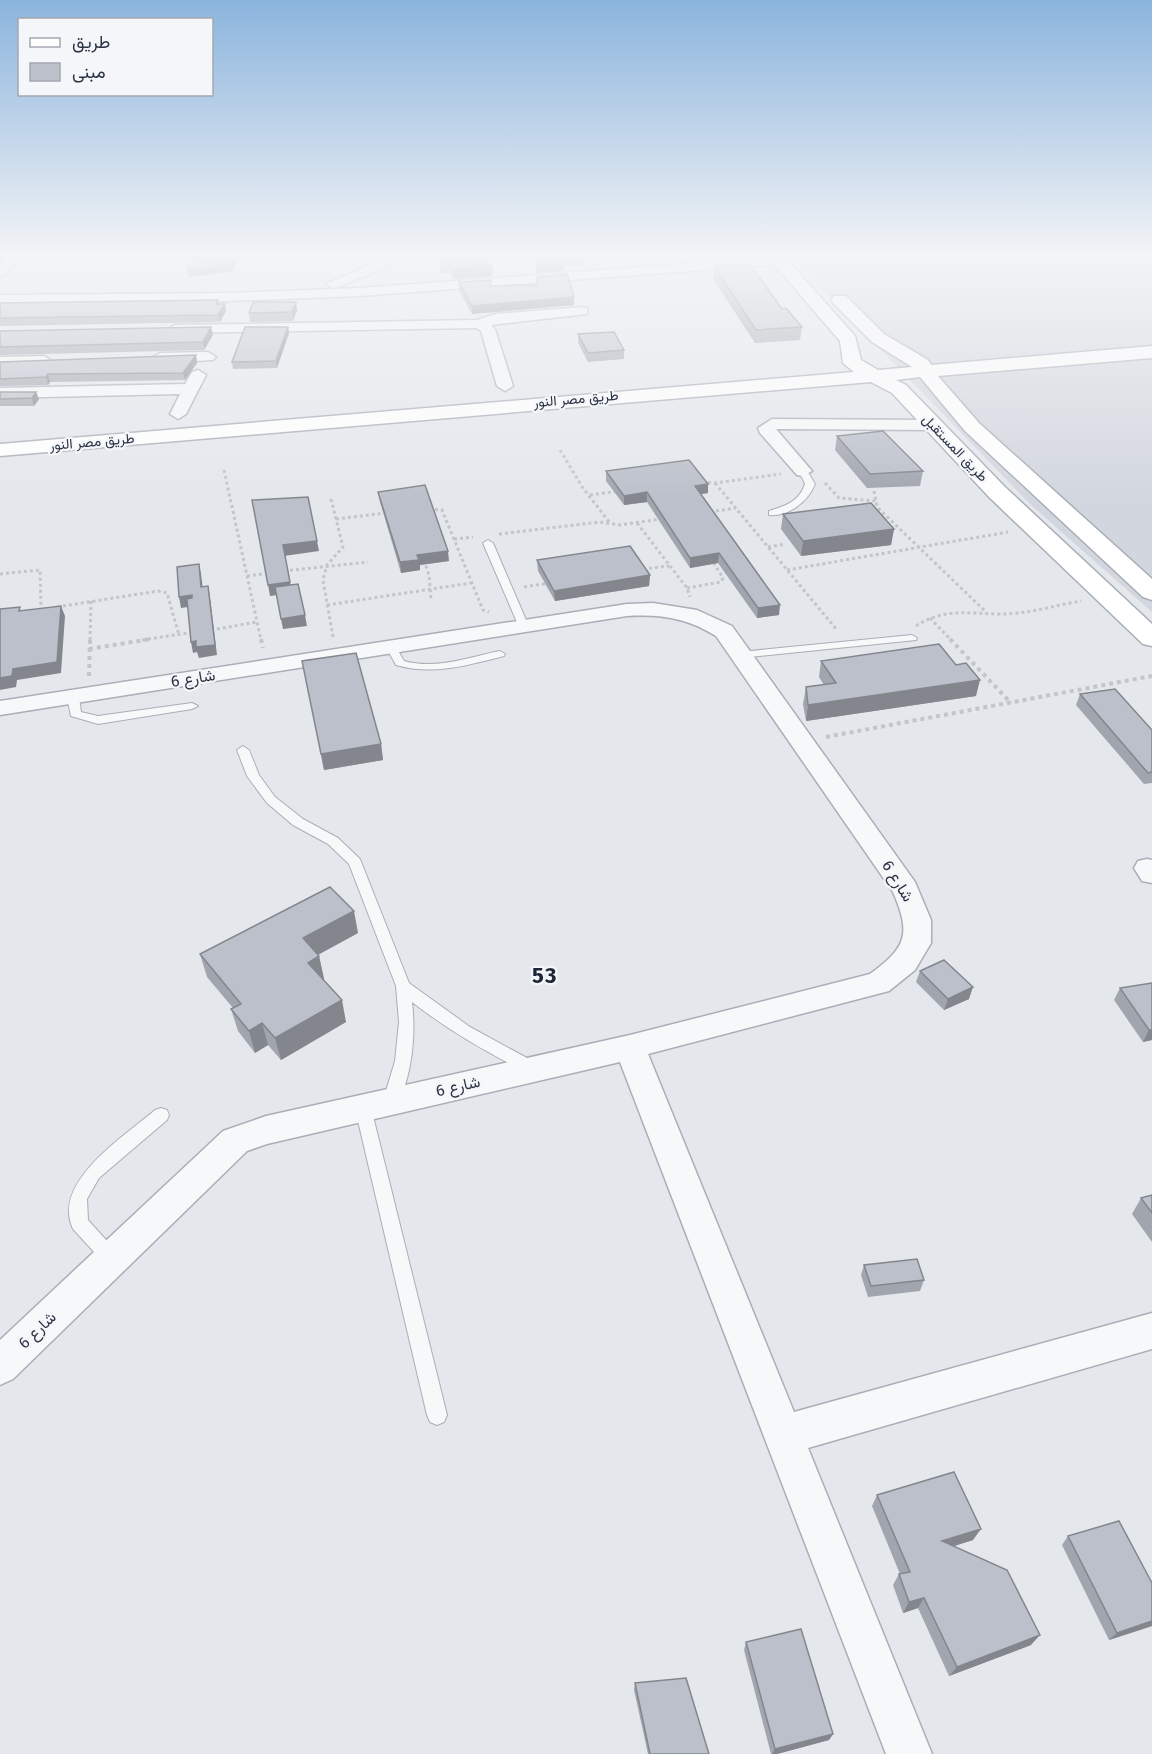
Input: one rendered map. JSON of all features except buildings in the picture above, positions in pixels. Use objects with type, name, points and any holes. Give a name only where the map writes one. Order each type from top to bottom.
[{"type":"street","points":[[178,414],[208,357],[223,345],[226,336]]},
{"type":"street","points":[[490,336],[505,386]]},
{"type":"street","name":"طريق المستقبل","points":[[846,336],[849,340],[852,363],[899,389],[1034,527],[1152,638]]},
{"type":"street","name":"طريق المستقبل","points":[[879,336],[914,358],[932,354],[946,399],[972,427],[1152,592]]},
{"type":"street","points":[[886,336],[932,354]]},
{"type":"street","name":"طريق مصر النور","points":[[0,450],[870,375],[932,354],[1130,336]]},
{"type":"street","points":[[1008,346],[1029,362]]},
{"type":"street","name":"طريق مصر النور","points":[[932,354],[1029,362],[1152,352]]},
{"type":"street","points":[[828,359],[903,353]]},
{"type":"street","points":[[139,358],[208,357]]},
{"type":"street","points":[[0,362],[57,360]]},
{"type":"street","points":[[721,367],[734,385]]},
{"type":"street","points":[[62,391],[71,375]]},
{"type":"street","name":"طريق مصر النور","points":[[481,388],[527,384]]},
{"type":"street","points":[[0,393],[190,389]]},
{"type":"street","points":[[912,402],[946,399]]},
{"type":"street","points":[[154,416],[201,412]]},
{"type":"street","points":[[803,471],[766,428],[772,424],[933,425]]},
{"type":"street","name":"شارع 6","points":[[0,708],[391,647],[520,618],[654,608],[684,599],[705,619],[724,631],[905,890],[918,915],[918,941],[905,965],[879,983],[630,1047],[266,1130],[236,1141],[0,1366]]},
{"type":"street","points":[[630,1047],[909,1754]]},
{"type":"street","points":[[784,1435],[1152,1331]]},
{"type":"lane","points":[[772,513],[793,506],[807,496],[810,484],[803,471]]},
{"type":"lane","points":[[488,539],[520,618]]},
{"type":"lane","points":[[740,655],[850,646],[912,638]]},
{"type":"lane","points":[[391,647],[400,663],[412,668],[427,668],[500,654]]},
{"type":"lane","points":[[81,696],[75,714],[98,720],[192,706]]},
{"type":"lane","points":[[243,750],[253,776],[272,800],[298,822],[333,841],[355,862],[403,986],[407,1022],[403,1061],[391,1101]]},
{"type":"lane","points":[[403,986],[448,1023],[483,1045],[534,1068]]},
{"type":"lane","points":[[363,1108],[437,1415]]},
{"type":"lane","points":[[111,1258],[79,1223],[78,1198],[93,1173],[161,1115]]},
{"type":"path","points":[[560,450],[583,489],[610,523]]},
{"type":"path","points":[[224,470],[267,666]]},
{"type":"path","points":[[695,482],[715,483],[803,471]]},
{"type":"path","points":[[715,483],[850,646]]},
{"type":"path","points":[[590,495],[625,491]]},
{"type":"path","points":[[874,491],[877,507],[986,613]]},
{"type":"path","points":[[330,499],[344,547],[327,566],[322,583],[337,656]]},
{"type":"path","points":[[704,513],[736,508]]},
{"type":"path","points":[[425,509],[442,510],[485,612],[520,618]]},
{"type":"path","points":[[336,519],[395,512]]},
{"type":"path","points":[[488,539],[610,523],[671,518]]},
{"type":"path","points":[[636,522],[669,566],[684,599],[721,582],[723,578],[711,559]]},
{"type":"path","points":[[787,570],[1034,527]]},
{"type":"path","points":[[890,529],[898,528]]},
{"type":"path","points":[[454,539],[477,536]]},
{"type":"path","points":[[768,547],[786,544]]},
{"type":"path","points":[[423,559],[429,575],[428,589],[431,600]]},
{"type":"path","points":[[247,576],[368,562]]},
{"type":"path","points":[[642,569],[669,566]]},
{"type":"path","points":[[0,574],[40,570],[41,609]]},
{"type":"path","points":[[520,587],[558,582]]},
{"type":"path","points":[[327,605],[472,583]]},
{"type":"path","points":[[31,610],[158,591],[167,593],[179,635]]},
{"type":"path","points":[[912,638],[916,625],[930,617],[970,611],[1003,614],[1106,596]]},
{"type":"path","points":[[81,696],[90,649],[91,602]]},
{"type":"path","points":[[930,617],[1011,703]]},
{"type":"path","points":[[90,649],[258,622]]},
{"type":"path","points":[[968,669],[978,668]]},
{"type":"path","points":[[801,741],[1152,676]]},
{"type":"shaded area","points":[[867,336],[1152,336],[1152,612],[1031,505]]},
{"type":"district","name":"53","points":[[545,975]]}]
